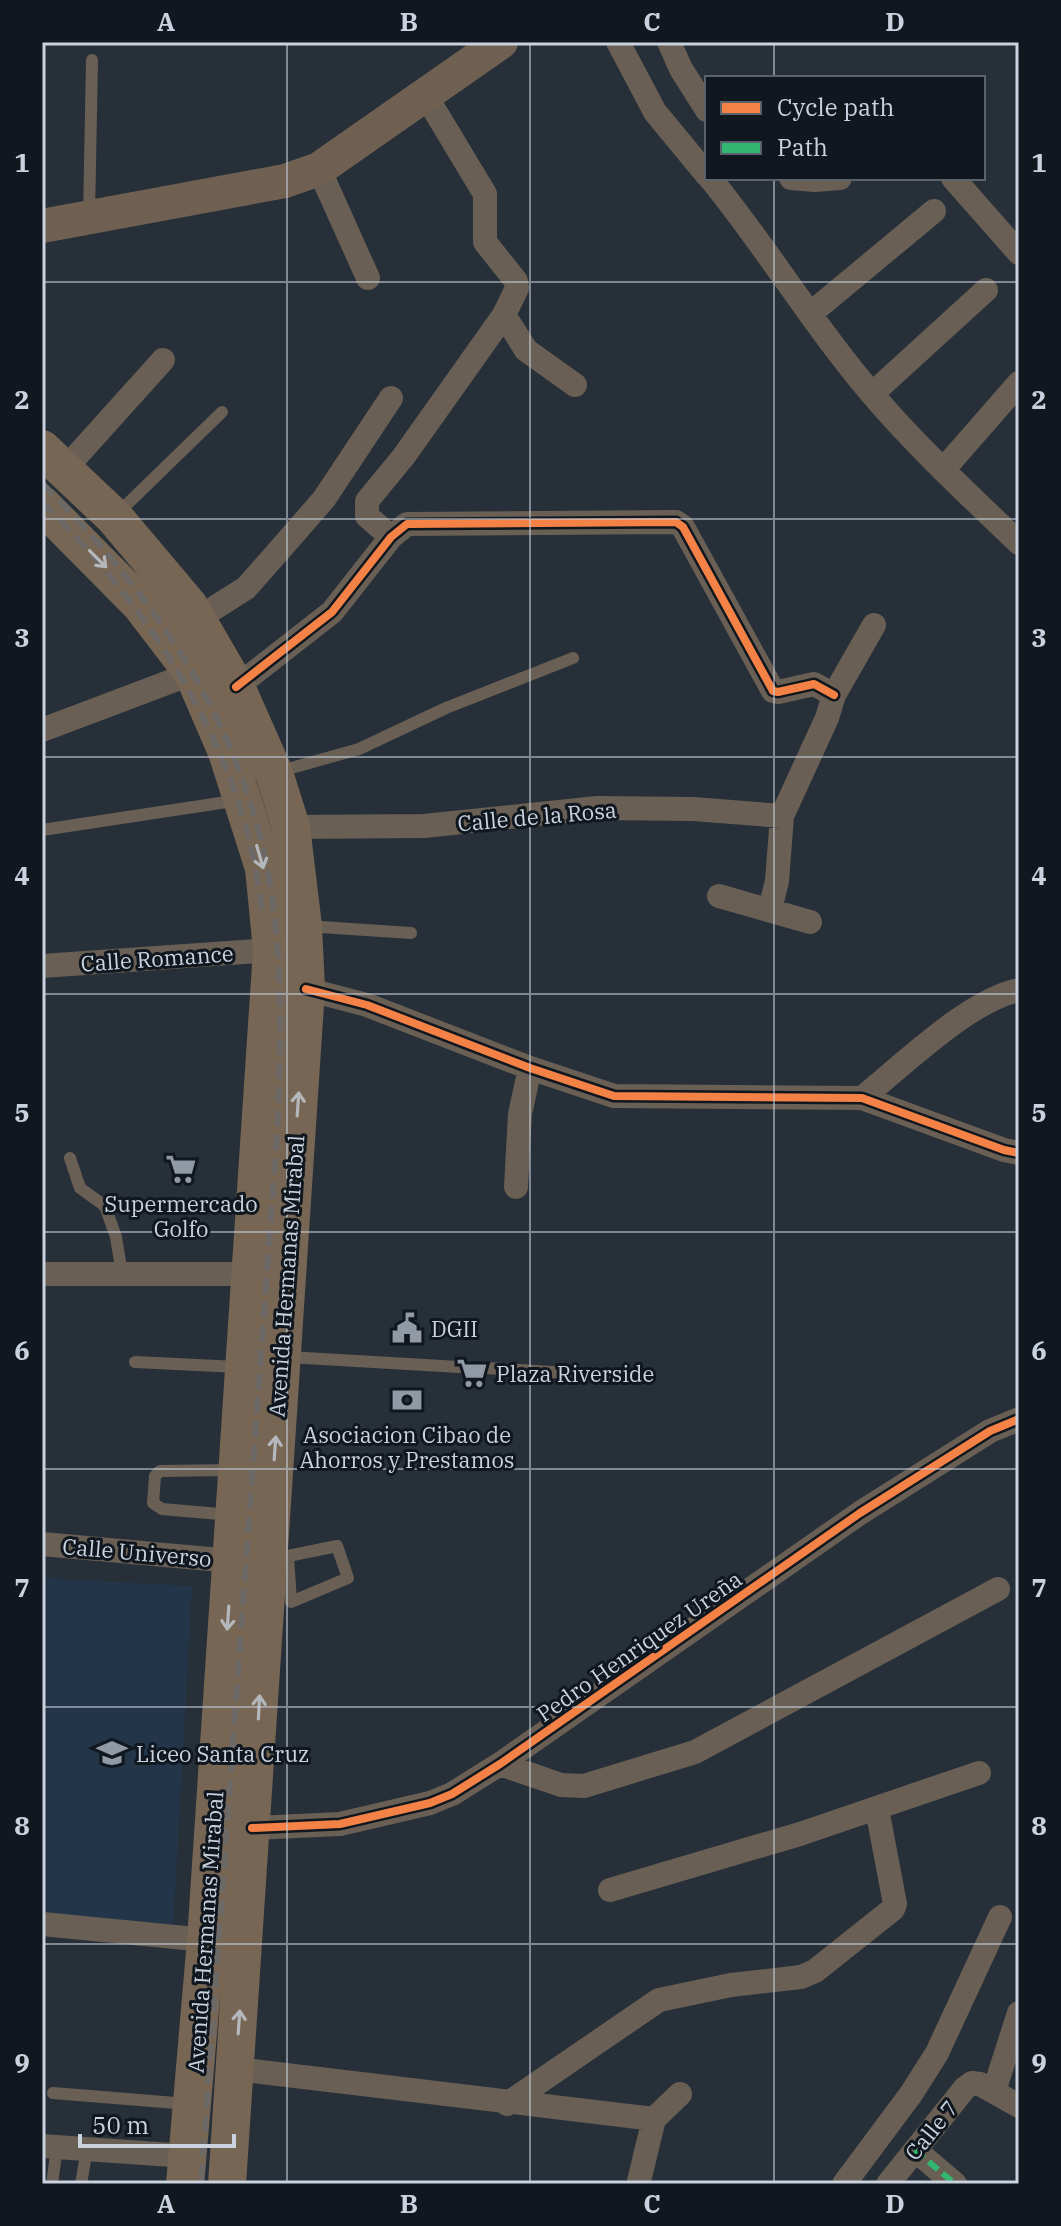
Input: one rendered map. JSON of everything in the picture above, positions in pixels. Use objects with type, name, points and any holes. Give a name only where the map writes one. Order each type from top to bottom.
[{"type":"main road","name":"Avenida Hermanas Mirabal","points":[[53,459],[114,517],[189,606],[236,687],[274,773],[291,827],[303,926],[306,989],[263,1362],[238,1470],[235,1515],[263,1566],[206,1940],[186,2170]]},
{"type":"main road","name":"Avenida Hermanas Mirabal","points":[[42,505],[141,605],[193,673],[227,752],[264,868],[272,950],[251,1274],[263,1362],[263,1566],[252,1828],[227,2184]]},
{"type":"street","points":[[42,226],[285,181],[319,169],[501,42]]},
{"type":"street","points":[[618,42],[655,112],[705,172]]},
{"type":"street","points":[[669,42],[681,69],[705,107]]},
{"type":"street","points":[[391,537],[367,516],[367,501],[404,456],[504,315],[517,288],[516,281],[485,242],[485,194],[426,96]]},
{"type":"street","points":[[319,169],[368,278]]},
{"type":"street","points":[[711,180],[872,394],[943,470],[1019,543]]},
{"type":"street","points":[[955,180],[1019,253]]},
{"type":"street","points":[[810,314],[934,211]]},
{"type":"street","points":[[872,394],[986,290]]},
{"type":"street","points":[[504,315],[526,350],[575,385]]},
{"type":"street","points":[[53,459],[163,360]]},
{"type":"street","points":[[943,470],[1019,383]]},
{"type":"street","points":[[197,619],[246,588],[256,577],[324,499],[391,398]]},
{"type":"street","points":[[236,687],[332,612],[391,537],[413,523],[678,522],[773,691],[814,684],[834,695]]},
{"type":"street","points":[[770,909],[777,881],[782,816],[827,718],[834,695],[874,625]]},
{"type":"street","points":[[42,730],[193,673]]},
{"type":"street","name":"Calle de la Rosa","points":[[291,827],[424,826],[597,808],[693,809],[782,816]]},
{"type":"street","points":[[719,896],[810,922]]},
{"type":"street","name":"Calle Romance","points":[[42,966],[272,950]]},
{"type":"street","points":[[306,989],[367,1005],[530,1068],[614,1096],[862,1098],[1019,1153]]},
{"type":"street","points":[[862,1098],[979,1005],[1003,993],[1019,990]]},
{"type":"street","points":[[516,1187],[520,1114],[530,1068]]},
{"type":"street","points":[[42,1274],[251,1274]]},
{"type":"street","name":"Pedro Henriquez Ureña","points":[[252,1828],[340,1824],[430,1803],[452,1794],[500,1764],[860,1513],[990,1431],[1019,1419]]},
{"type":"street","name":"Calle Universo","points":[[42,1544],[263,1566]]},
{"type":"street","points":[[500,1764],[561,1785],[584,1786],[695,1752],[998,1589]]},
{"type":"street","points":[[610,1890],[877,1809],[979,1773]]},
{"type":"street","points":[[507,2104],[659,2000],[731,1985],[801,1977],[815,1971],[893,1909],[895,1899],[877,1809]]},
{"type":"street","points":[[844,2184],[911,2094],[937,2053],[1000,1917]]},
{"type":"street","points":[[42,1924],[206,1940]]},
{"type":"street","points":[[1019,2013],[994,2091],[1019,2106]]},
{"type":"street","points":[[236,2069],[507,2104],[654,2119]]},
{"type":"street","name":"Calle 7","points":[[888,2184],[972,2083],[994,2091]]},
{"type":"street","points":[[639,2181],[654,2119],[680,2094]]},
{"type":"street","points":[[50,2147],[87,2149],[186,2170]]},
{"type":"street","points":[[915,2150],[955,2184]]},
{"type":"lane","points":[[89,216],[92,60]]},
{"type":"lane","points":[[114,517],[222,412]]},
{"type":"lane","points":[[274,773],[359,749],[446,708],[573,658]]},
{"type":"lane","points":[[42,830],[243,800]]},
{"type":"lane","points":[[303,926],[411,933]]},
{"type":"lane","points":[[70,1158],[80,1188],[105,1206],[116,1237],[122,1274]]},
{"type":"lane","points":[[135,1362],[459,1367]]},
{"type":"lane","points":[[486,1368],[615,1376]]},
{"type":"lane","points":[[235,1515],[162,1509],[153,1503],[155,1476],[160,1471],[238,1470]]},
{"type":"lane","points":[[337,1546],[348,1578],[291,1602],[263,1566],[288,1556],[337,1546]]},
{"type":"lane","points":[[53,2093],[192,2104]]},
{"type":"lane","points":[[50,2147],[52,2184]]},
{"type":"lane","points":[[81,2184],[87,2149]]},
{"type":"shaded area","name":"Liceo Santa Cruz","points":[[42,1578],[192,1586],[173,1931],[42,1920]]},
{"type":"railway","points":[[42,483],[121,570],[155,615],[187,663],[214,713],[237,765],[256,820],[269,878],[277,938],[280,1029],[278,1120],[201,2184]]},
{"type":"railway","points":[[42,502],[109,575],[140,615],[194,699],[234,791],[251,847],[262,910]]},
{"type":"marked path","points":[[915,2150],[955,2184]]},
{"type":"cycle path","points":[[236,687],[332,612],[391,537],[407,524],[676,522],[683,527],[773,691],[814,684],[834,695]]},
{"type":"cycle path","points":[[306,989],[367,1005],[530,1068],[614,1096],[862,1098],[1019,1153]]},
{"type":"cycle path","points":[[252,1828],[340,1824],[430,1803],[452,1794],[500,1764],[860,1513],[990,1431],[1019,1419]]},
{"type":"place","name":"Supermercado Golfo","points":[[181,1169]]},
{"type":"place","name":"DGII","points":[[407,1328]]},
{"type":"place","name":"Plaza Riverside","points":[[472,1373]]},
{"type":"place","name":"Asociacion Cibao de Ahorros y Prestamos","points":[[407,1400]]},
{"type":"place","name":"Liceo Santa Cruz","points":[[112,1753]]}]
